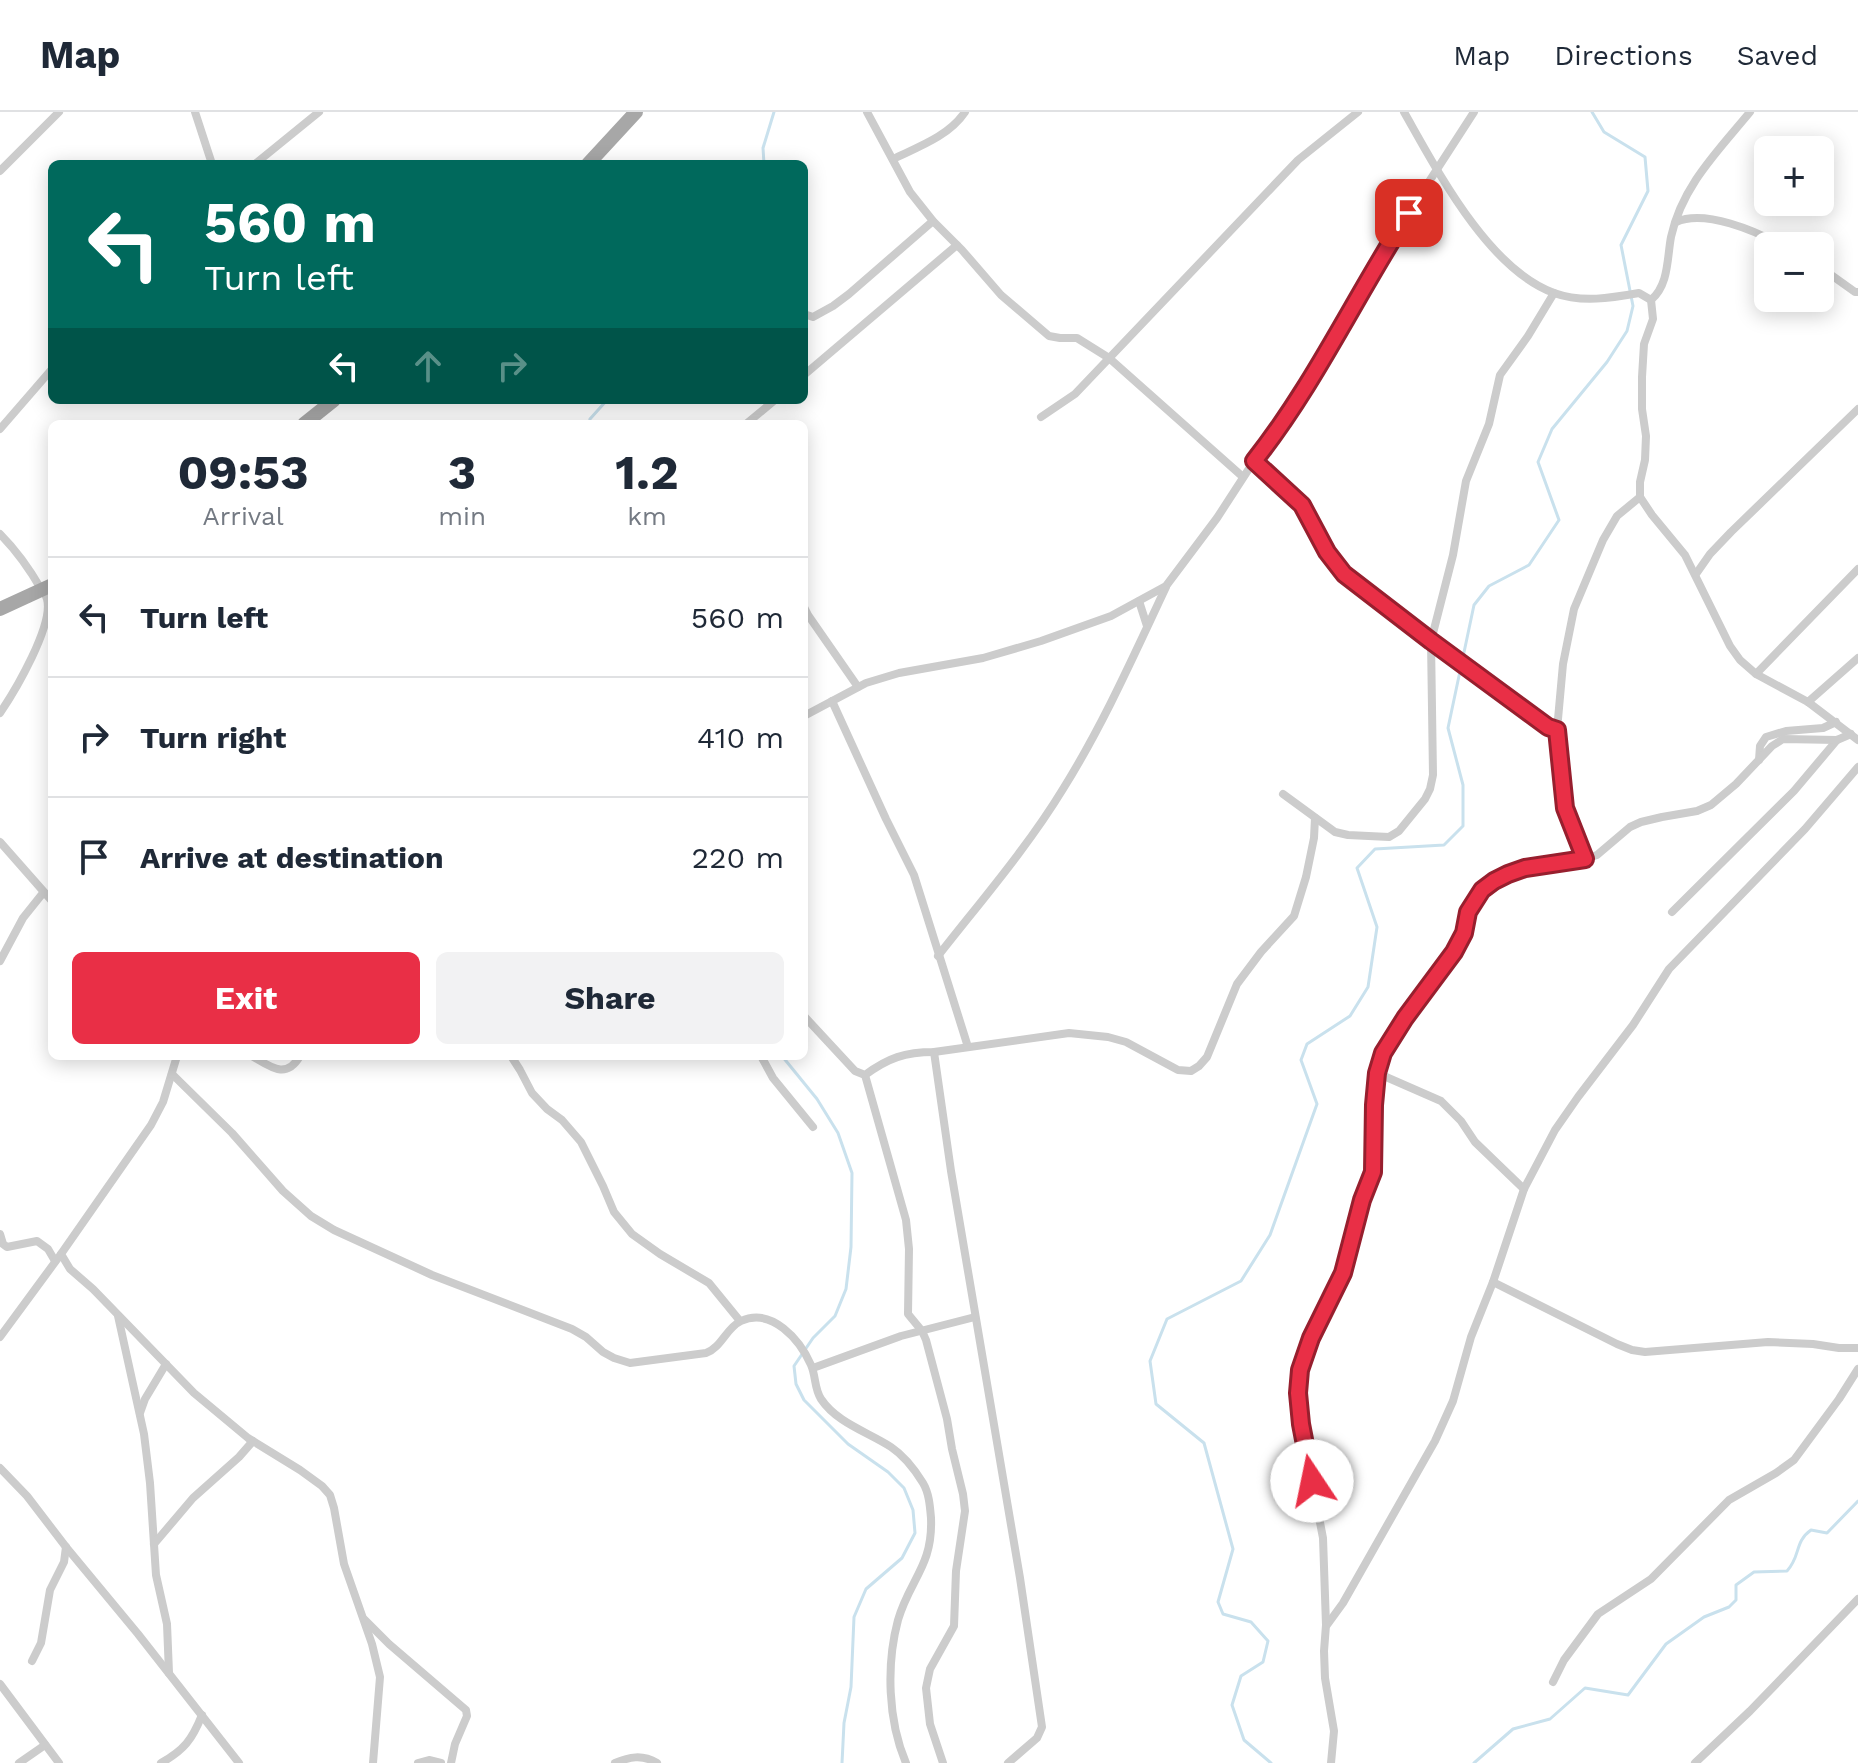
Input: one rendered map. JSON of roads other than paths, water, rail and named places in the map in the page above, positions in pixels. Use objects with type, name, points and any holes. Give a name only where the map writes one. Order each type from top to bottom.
[{"type":"main road","points":[[592,160],[636,112]]},
{"type":"main road","points":[[309,420],[329,404]]},
{"type":"main road","points":[[0,609],[48,593]]},
{"type":"street","points":[[0,171],[59,112]]},
{"type":"street","points":[[195,112],[211,160]]},
{"type":"street","points":[[260,160],[319,112]]},
{"type":"street","points":[[867,112],[910,192],[1001,295],[1049,336],[1077,338],[1109,358],[1243,477]]},
{"type":"street","points":[[893,159],[940,136],[955,125],[965,112]]},
{"type":"street","points":[[1041,417],[1075,394],[1298,160],[1358,112]]},
{"type":"street","points":[[1404,112],[1459,205],[1508,263],[1554,293],[1600,299],[1639,293],[1651,300]]},
{"type":"street","points":[[938,956],[1039,826],[1064,788],[1114,698],[1166,586],[1299,398],[1381,256],[1474,112]]},
{"type":"street","points":[[1651,300],[1658,294],[1666,272],[1671,235],[1682,202],[1696,176],[1750,112]]},
{"type":"street","points":[[1676,222],[1695,217],[1754,233]]},
{"type":"street","points":[[808,315],[813,317],[833,306],[933,221]]},
{"type":"street","points":[[808,372],[957,245]]},
{"type":"street","points":[[1834,278],[1858,292]]},
{"type":"street","points":[[1283,794],[1335,832],[1389,837],[1399,831],[1425,799],[1433,775],[1431,641],[1453,555],[1466,481],[1489,424],[1500,375],[1554,293]]},
{"type":"street","points":[[1651,300],[1653,319],[1644,344],[1642,377],[1646,436],[1640,497],[1685,555],[1740,660],[1756,674],[1808,702],[1854,737]]},
{"type":"street","points":[[0,429],[48,374]]},
{"type":"street","points":[[751,420],[770,404]]},
{"type":"street","points":[[1696,574],[1731,532],[1858,409]]},
{"type":"street","points":[[1254,461],[1302,505],[1327,552],[1344,574],[1548,727],[1557,730]]},
{"type":"street","points":[[1585,859],[1565,808],[1557,730],[1563,664],[1574,609],[1603,540],[1617,516],[1640,497]]},
{"type":"street","points":[[0,534],[48,593],[43,630],[15,690],[0,713]]},
{"type":"street","points":[[1756,674],[1858,569]]},
{"type":"street","points":[[808,714],[858,687],[899,673],[983,658],[1111,616],[1166,586]]},
{"type":"street","points":[[1139,601],[1147,627]]},
{"type":"street","points":[[808,613],[858,687]]},
{"type":"street","points":[[1808,702],[1858,658]]},
{"type":"street","points":[[832,701],[914,875],[968,1047]]},
{"type":"street","points":[[1759,760],[1760,746],[1766,737],[1786,731],[1823,728],[1836,722]]},
{"type":"street","points":[[1331,1763],[1334,1731],[1325,1678],[1323,1538],[1298,1393],[1300,1370],[1311,1338],[1343,1273],[1362,1200],[1373,1172],[1374,1105],[1377,1073],[1383,1053],[1454,952],[1464,933],[1468,912],[1482,890],[1494,881],[1525,868],[1597,855],[1630,827],[1641,822],[1697,811],[1711,805],[1783,739],[1837,740],[1854,737]]},
{"type":"street","points":[[1672,912],[1794,791],[1837,740]]},
{"type":"street","points":[[1326,1625],[1343,1603],[1435,1441],[1453,1401],[1471,1337],[1524,1189],[1555,1130],[1633,1025],[1669,969],[1805,829],[1858,767]]},
{"type":"street","points":[[865,1075],[883,1062],[901,1055],[1069,1033],[1126,1042],[1178,1070],[1191,1071],[1207,1057],[1237,984],[1294,916],[1306,877],[1315,818]]},
{"type":"street","points":[[0,842],[48,897]]},
{"type":"street","points":[[0,961],[23,918],[43,893]]},
{"type":"street","points":[[808,1020],[855,1071],[865,1075]]},
{"type":"street","points":[[934,1052],[1042,1727],[1037,1738],[1008,1763]]},
{"type":"street","points":[[0,1337],[151,1125],[163,1102],[176,1060]]},
{"type":"street","points":[[260,1060],[278,1069],[293,1067],[297,1060]]},
{"type":"street","points":[[514,1060],[532,1093],[581,1142],[614,1212],[632,1234],[709,1283],[740,1321]]},
{"type":"street","points":[[763,1060],[773,1078],[813,1127]]},
{"type":"street","points":[[1377,1073],[1441,1101],[1461,1121],[1475,1142],[1524,1189]]},
{"type":"street","points":[[172,1074],[232,1133],[283,1191],[311,1216],[432,1275],[572,1329],[614,1358],[630,1363],[706,1353],[715,1348],[740,1321],[754,1318],[781,1325],[790,1333],[813,1368],[815,1386],[822,1400],[851,1425],[894,1449],[925,1486],[930,1505],[931,1541],[926,1560],[904,1602],[897,1623],[893,1659],[893,1723],[906,1763]]},
{"type":"street","points":[[865,1075],[906,1220],[908,1314],[926,1340],[947,1419],[965,1511],[956,1571],[954,1626],[930,1669],[926,1688],[930,1724],[943,1763]]},
{"type":"street","points":[[0,1234],[7,1247],[33,1241],[55,1246],[68,1244]]},
{"type":"street","points":[[44,1245],[194,1393],[253,1441],[300,1470],[330,1495],[344,1564],[375,1653],[380,1677],[374,1762]]},
{"type":"street","points":[[1493,1282],[1632,1350],[1645,1352],[1768,1342],[1858,1348]]},
{"type":"street","points":[[118,1315],[140,1414],[150,1483],[156,1575],[167,1624],[170,1676]]},
{"type":"street","points":[[813,1368],[868,1347],[975,1317]]},
{"type":"street","points":[[140,1414],[145,1399],[166,1364]]},
{"type":"street","points":[[1553,1682],[1598,1614],[1651,1579],[1729,1500],[1794,1460],[1858,1369]]},
{"type":"street","points":[[154,1544],[193,1498],[253,1441]]},
{"type":"street","points":[[0,1468],[27,1496],[239,1763]]},
{"type":"street","points":[[32,1661],[41,1643],[50,1590],[64,1562],[66,1547]]},
{"type":"street","points":[[1695,1763],[1858,1599]]},
{"type":"street","points":[[1849,1608],[1858,1617]]},
{"type":"street","points":[[362,1618],[466,1710],[467,1716],[451,1763]]},
{"type":"street","points":[[0,1684],[59,1763]]},
{"type":"street","points":[[161,1763],[191,1740],[202,1715]]},
{"type":"street","points":[[19,1763],[45,1745]]},
{"type":"street","points":[[615,1763],[629,1757],[640,1757],[657,1763]]},
{"type":"street","points":[[418,1763],[429,1760],[441,1763]]},
{"type":"waterway","points":[[764,160],[763,148],[774,112]]},
{"type":"waterway","points":[[1271,1763],[1244,1740],[1232,1705],[1241,1676],[1263,1662],[1268,1641],[1251,1622],[1223,1614],[1218,1602],[1233,1549],[1204,1443],[1156,1404],[1150,1361],[1167,1319],[1241,1281],[1270,1235],[1317,1104],[1301,1060],[1307,1044],[1350,1016],[1368,987],[1377,927],[1357,868],[1375,849],[1444,845],[1463,826],[1463,785],[1448,728],[1474,605],[1489,586],[1529,565],[1559,520],[1538,462],[1552,429],[1607,362],[1627,331],[1633,306],[1621,245],[1648,191],[1645,157],[1604,132],[1592,112]]},
{"type":"waterway","points":[[590,420],[603,404]]},
{"type":"waterway","points":[[785,1060],[817,1099],[838,1133],[852,1173],[851,1247],[846,1289],[835,1316],[813,1338],[794,1366],[796,1384],[804,1400],[848,1444],[888,1472],[904,1488],[913,1510],[915,1533],[902,1558],[866,1589],[854,1617],[851,1687],[844,1723],[842,1763]]},
{"type":"waterway","points":[[1474,1763],[1513,1729],[1550,1719],[1585,1688],[1628,1695],[1666,1644],[1704,1617],[1729,1607],[1736,1600],[1736,1585],[1754,1572],[1787,1571],[1800,1544],[1811,1530],[1827,1533],[1858,1501]]}]
